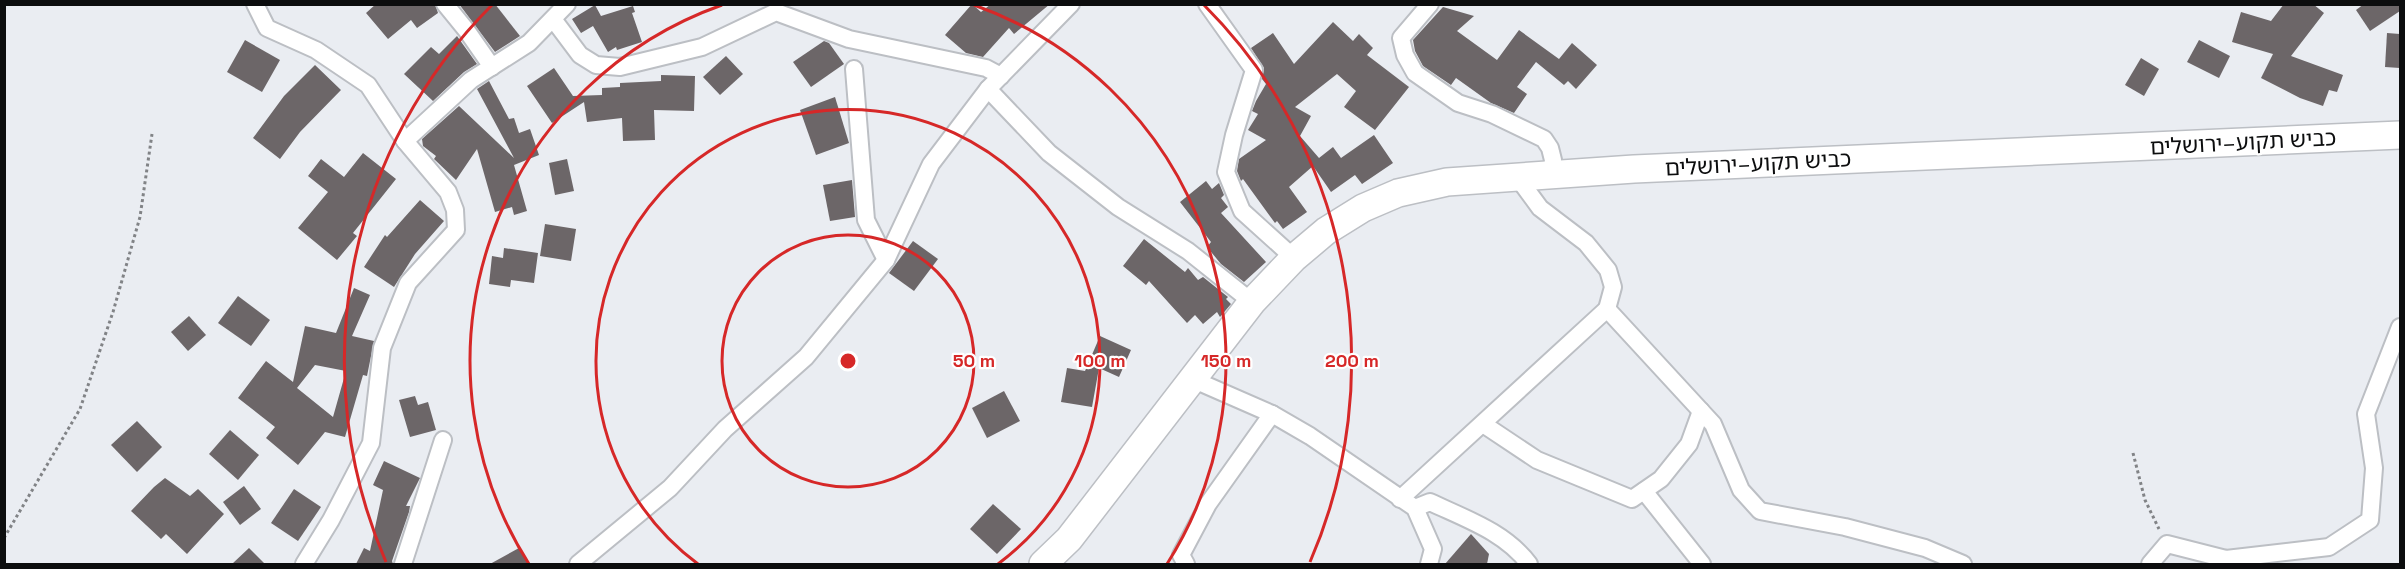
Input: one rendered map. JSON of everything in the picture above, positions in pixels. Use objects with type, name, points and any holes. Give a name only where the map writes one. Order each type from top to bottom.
[{"type":"main road","name":"כביש תקוע–ירושלים","points":[[1043,564],[1069,538],[1252,302],[1294,258],[1326,231],[1353,214],[1398,193],[1447,182],[1646,168],[2400,135]]},
{"type":"street","points":[[255,4],[267,28],[316,50],[368,85],[405,141],[448,192],[455,210],[456,230],[408,283],[382,348],[371,443],[332,520],[304,564]]},
{"type":"street","points":[[445,4],[467,30],[492,67]]},
{"type":"street","points":[[405,141],[471,80],[529,43],[567,4]]},
{"type":"street","points":[[578,564],[670,488],[725,429],[806,357],[886,260],[931,164],[988,88],[1071,4]]},
{"type":"street","points":[[1207,4],[1254,70],[1234,135],[1226,172],[1242,212],[1294,258]]},
{"type":"street","points":[[1430,4],[1401,38],[1405,55],[1415,73],[1458,103],[1492,114],[1545,140],[1553,160],[1551,175]]},
{"type":"street","points":[[553,20],[580,56],[596,65],[620,67],[702,47],[776,12],[849,39],[986,68],[1001,76]]},
{"type":"street","points":[[854,69],[866,220],[886,260]]},
{"type":"street","points":[[988,88],[1050,153],[1118,207],[1188,251],[1252,302]]},
{"type":"street","points":[[1400,499],[1607,309],[1613,287],[1608,270],[1586,243],[1540,208],[1518,178]]},
{"type":"street","points":[[1607,309],[1713,424],[1741,490],[1760,511],[1845,526],[1925,548],[1963,564]]},
{"type":"street","points":[[2150,564],[2167,544],[2226,558],[2329,547],[2370,520],[2374,468],[2366,414],[2400,327]]},
{"type":"street","points":[[1192,379],[1272,414],[1310,436],[1415,508],[1433,549],[1429,564]]},
{"type":"street","points":[[1483,424],[1537,460],[1632,500],[1661,479],[1689,444],[1701,411]]},
{"type":"street","points":[[1186,564],[1181,555],[1208,504],[1272,414]]},
{"type":"street","points":[[403,564],[443,440]]},
{"type":"street","points":[[1644,491],[1702,564]]},
{"type":"street","points":[[1415,508],[1430,502],[1489,529],[1519,551],[1529,564]]},
{"type":"path","points":[[4,538],[80,409],[113,312],[140,217],[152,134]]},
{"type":"path","points":[[2133,453],[2145,500],[2167,544]]},
{"type":"building","points":[[376,4],[435,4],[438,13],[417,28],[411,20],[388,39],[366,13]]},
{"type":"building","points":[[459,4],[495,4],[520,36],[495,52]]},
{"type":"building","points":[[972,4],[981,12],[991,4],[1050,4],[1014,34],[1009,28],[983,57],[966,53],[945,35]]},
{"type":"building","points":[[2284,4],[2313,4],[2324,13],[2291,56],[2343,75],[2337,92],[2329,90],[2323,106],[2300,98],[2261,78],[2273,54],[2232,42],[2241,12],[2271,21]]},
{"type":"building","points":[[2364,4],[2400,4],[2400,11],[2370,31],[2356,10]]},
{"type":"building","points":[[595,5],[601,16],[633,6],[635,12],[632,13],[642,42],[617,50],[616,47],[608,52],[593,26],[581,33],[572,19]]},
{"type":"building","points":[[1443,7],[1474,16],[1457,31],[1497,60],[1519,30],[1559,59],[1572,43],[1597,65],[1576,89],[1568,81],[1564,85],[1536,62],[1517,87],[1527,94],[1514,113],[1491,103],[1456,78],[1451,85],[1423,66],[1415,51],[1413,40]]},
{"type":"building","points":[[1333,22],[1353,41],[1359,34],[1373,48],[1367,55],[1409,87],[1375,130],[1344,107],[1356,91],[1337,74],[1295,107],[1311,116],[1300,136],[1319,158],[1333,147],[1341,158],[1374,135],[1393,163],[1362,184],[1355,175],[1331,192],[1313,166],[1289,187],[1307,212],[1283,229],[1277,221],[1275,223],[1243,179],[1241,181],[1237,171],[1239,159],[1266,140],[1248,130],[1258,114],[1252,111],[1266,84],[1262,79],[1264,68],[1251,48],[1273,33],[1294,64]]},
{"type":"building","points":[[2387,33],[2400,34],[2400,68],[2385,67]]},
{"type":"building","points":[[457,36],[477,64],[464,72],[433,101],[404,74],[431,47],[439,54]]},
{"type":"building","points":[[245,40],[280,60],[262,92],[227,72]]},
{"type":"building","points":[[2199,40],[2230,56],[2219,78],[2187,62]]},
{"type":"building","points":[[824,41],[829,43],[844,64],[811,87],[793,62]]},
{"type":"building","points":[[726,56],[743,74],[720,95],[703,77]]},
{"type":"building","points":[[2141,58],[2159,69],[2144,96],[2125,85]]},
{"type":"building","points":[[315,65],[341,90],[300,132],[280,159],[253,138],[284,96]]},
{"type":"building","points":[[554,68],[573,96],[602,95],[602,88],[620,87],[620,83],[661,81],[661,75],[695,76],[694,111],[654,110],[655,140],[623,141],[622,118],[587,122],[584,102],[552,123],[527,86]]},
{"type":"building","points":[[489,81],[509,119],[514,118],[519,133],[530,129],[539,155],[514,165],[527,211],[514,215],[512,207],[495,212],[477,149],[456,180],[434,159],[436,156],[423,146],[422,139],[459,106],[514,158],[477,89]]},
{"type":"building","points":[[835,97],[849,143],[816,155],[800,110]]},
{"type":"building","points":[[363,153],[396,179],[353,233],[357,236],[337,260],[298,228],[328,192],[308,176],[321,159],[344,177]]},
{"type":"building","points":[[567,159],[574,191],[555,195],[549,163]]},
{"type":"building","points":[[852,180],[855,217],[830,221],[823,185]]},
{"type":"building","points":[[1206,181],[1212,189],[1219,183],[1224,195],[1221,198],[1228,207],[1221,213],[1266,262],[1244,282],[1221,264],[1207,247],[1211,242],[1180,202]]},
{"type":"building","points":[[420,200],[444,221],[415,254],[394,287],[364,267],[385,235],[387,237]]},
{"type":"building","points":[[545,224],[576,229],[571,261],[540,256]]},
{"type":"building","points":[[1144,239],[1185,272],[1188,268],[1198,280],[1203,277],[1228,297],[1226,299],[1231,304],[1220,317],[1217,312],[1203,324],[1195,315],[1187,323],[1149,281],[1146,285],[1123,266]]},
{"type":"building","points":[[913,241],[938,259],[914,291],[889,273]]},
{"type":"building","points":[[504,248],[538,253],[534,283],[511,280],[510,287],[489,284],[492,256],[503,258]]},
{"type":"building","points":[[354,288],[370,295],[352,336],[374,341],[367,376],[363,375],[345,437],[325,432],[298,465],[266,438],[275,427],[238,398],[266,361],[293,382],[305,326],[336,333]],"holes":[[[315,365],[346,371],[333,417],[297,388]]]},
{"type":"building","points":[[238,296],[270,320],[251,346],[218,323]]},
{"type":"building","points":[[189,316],[206,335],[188,351],[171,332]]},
{"type":"building","points":[[1100,336],[1131,350],[1119,377],[1099,368],[1092,407],[1061,402],[1067,368],[1085,371]]},
{"type":"building","points":[[1004,391],[1020,421],[987,438],[972,408]]},
{"type":"building","points":[[415,396],[418,405],[428,402],[436,430],[410,437],[399,400]]},
{"type":"building","points":[[137,421],[162,447],[137,472],[111,445]]},
{"type":"building","points":[[230,430],[259,455],[238,480],[209,454]]},
{"type":"building","points":[[384,461],[420,478],[406,506],[410,506],[409,512],[392,561],[393,564],[356,564],[364,548],[370,551],[383,490],[373,485]]},
{"type":"building","points":[[165,478],[190,496],[198,489],[224,514],[187,554],[166,534],[161,539],[131,511]]},
{"type":"building","points":[[244,486],[261,509],[240,525],[223,502]]},
{"type":"building","points":[[294,489],[321,507],[298,541],[271,523]]},
{"type":"building","points":[[993,504],[1021,529],[997,554],[970,529]]},
{"type":"building","points":[[1471,534],[1489,554],[1487,564],[1445,564]]},
{"type":"building","points":[[249,548],[265,564],[232,564]]},
{"type":"building","points":[[519,548],[529,564],[490,564]]}]
